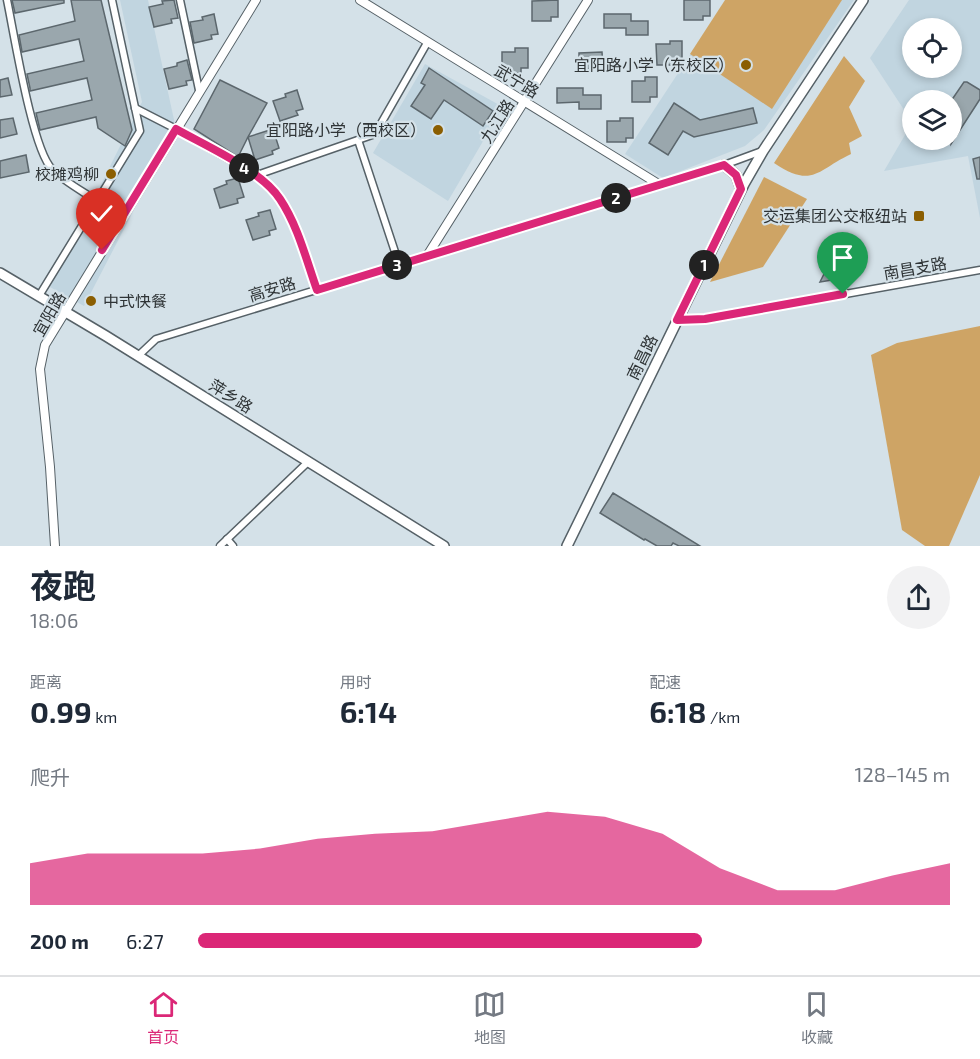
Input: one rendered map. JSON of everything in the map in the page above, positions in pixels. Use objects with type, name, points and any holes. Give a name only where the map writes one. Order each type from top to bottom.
[{"type":"main road","name":"南昌路","points":[[567,546],[741,189],[763,151],[863,0]]},
{"type":"main road","points":[[724,165],[736,175],[741,189]]},
{"type":"main road","name":"萍乡路","points":[[0,273],[444,546]]},
{"type":"street","points":[[7,0],[29,105],[42,152],[51,169],[97,201]]},
{"type":"street","points":[[39,296],[140,131],[112,0]]},
{"type":"street","points":[[180,0],[200,90]]},
{"type":"street","name":"宜阳路","points":[[55,546],[40,369],[45,345],[256,0]]},
{"type":"street","name":"武宁路","points":[[360,0],[660,185]]},
{"type":"street","name":"九江路","points":[[427,256],[588,0]]},
{"type":"street","points":[[257,176],[375,134],[427,43]]},
{"type":"street","points":[[135,108],[257,176],[279,197],[295,226],[317,290]]},
{"type":"street","points":[[358,140],[399,264]]},
{"type":"street","name":"高安路","points":[[138,356],[156,339],[660,185],[763,151]]},
{"type":"street","name":"南昌支路","points":[[677,320],[705,319],[980,270]]},
{"type":"street","points":[[220,546],[309,461]]},
{"type":"street","points":[[227,539],[233,546]]},
{"type":"shaded area","points":[[120,0],[148,0],[176,129],[84,306],[50,287],[142,102]]},
{"type":"shaded area","points":[[725,0],[842,0],[772,109],[690,54]]},
{"type":"shaded area","name":"宜阳路小学（东校区）","points":[[726,0],[854,0],[764,130],[745,146],[663,178],[625,154]]},
{"type":"shaded area","points":[[909,0],[980,0],[980,218],[968,156],[884,171],[902,140],[902,150],[962,150],[962,90],[902,90],[902,107],[870,58]]},
{"type":"shaded area","points":[[844,56],[865,81],[849,107],[862,136],[849,143],[851,154],[822,171],[807,176],[787,171],[774,163]]},
{"type":"shaded area","name":"宜阳路小学（西校区）","points":[[425,64],[503,107],[448,201],[373,153]]},
{"type":"shaded area","points":[[764,177],[807,199],[763,267],[710,282]]},
{"type":"shaded area","points":[[980,326],[980,475],[949,546],[925,546],[902,530],[871,355],[897,343]]},
{"type":"building","points":[[12,0],[64,0],[64,3],[15,13]]},
{"type":"building","points":[[71,0],[101,0],[132,130],[125,146],[98,128],[96,117],[40,130],[36,113],[92,100],[87,78],[30,91],[27,74],[84,61],[79,39],[22,52],[19,35],[75,21]]},
{"type":"building","points":[[174,0],[178,18],[171,19],[172,23],[154,27],[149,7],[163,4],[162,1]]},
{"type":"building","points":[[558,0],[558,17],[551,17],[551,21],[532,21],[532,1]]},
{"type":"building","points":[[684,0],[710,0],[710,16],[703,16],[703,20],[684,20]]},
{"type":"building","points":[[214,14],[218,34],[211,35],[212,39],[194,43],[190,22],[203,20],[202,17]]},
{"type":"building","points":[[604,14],[631,14],[631,21],[648,21],[648,35],[626,35],[626,28],[604,28]]},
{"type":"building","points":[[670,41],[682,41],[682,61],[675,61],[675,65],[657,65],[656,44],[670,44]]},
{"type":"building","points":[[515,48],[528,48],[528,68],[521,68],[521,73],[502,73],[502,52],[515,52]]},
{"type":"building","points":[[602,52],[603,68],[579,69],[579,53]]},
{"type":"building","points":[[187,60],[192,80],[186,81],[187,85],[169,89],[164,69],[177,66],[177,63]]},
{"type":"building","points":[[429,68],[493,111],[483,126],[444,100],[431,119],[411,106],[425,85],[421,83]]},
{"type":"building","points":[[645,77],[657,77],[657,97],[650,97],[650,102],[632,102],[632,81],[645,81]]},
{"type":"building","points":[[8,78],[12,95],[0,97],[0,80]]},
{"type":"building","points":[[220,80],[267,103],[238,157],[194,129]]},
{"type":"building","points":[[964,82],[967,82],[980,90],[980,99],[962,127],[962,90],[959,90]]},
{"type":"building","points":[[557,88],[583,88],[583,95],[601,95],[601,109],[579,109],[579,102],[557,103]]},
{"type":"building","points":[[297,90],[303,109],[296,111],[298,115],[280,121],[273,101]]},
{"type":"building","name":"宜阳路小学（东校区）","points":[[674,103],[700,120],[753,108],[757,123],[694,137],[683,131],[668,155],[649,143]]},
{"type":"building","points":[[13,118],[17,134],[0,138],[0,120]]},
{"type":"building","points":[[620,118],[633,118],[633,138],[626,138],[626,142],[607,142],[607,121],[620,121]]},
{"type":"building","points":[[273,129],[279,148],[272,151],[273,154],[255,160],[248,137]]},
{"type":"building","points":[[26,155],[29,172],[0,178],[0,161]]},
{"type":"building","points":[[980,157],[980,179],[977,179],[973,159]]},
{"type":"building","points":[[238,178],[244,197],[237,199],[238,203],[220,208],[214,189],[227,184],[226,181]]},
{"type":"building","points":[[270,210],[276,229],[269,231],[270,235],[253,240],[246,220],[259,216],[258,213]]},
{"type":"building","points":[[852,257],[856,276],[820,282],[826,270],[845,267],[843,258]]},
{"type":"building","points":[[613,493],[700,546],[679,546],[673,543],[671,546],[657,546],[644,540],[600,513]]},
{"type":"place","name":"宜阳路小学（东校区）","points":[[746,65]]},
{"type":"place","name":"宜阳路小学（西校区）","points":[[438,130]]},
{"type":"place","name":"校摊鸡柳","points":[[111,174]]},
{"type":"place","name":"交运集团公交枢纽站","points":[[919,216]]},
{"type":"place","name":"中式快餐","points":[[91,301]]},
{"type":"route","points":[[102,250],[176,129],[257,176],[279,197],[295,226],[317,290],[724,165],[736,175],[741,189],[677,320],[705,319],[843,294]]}]
